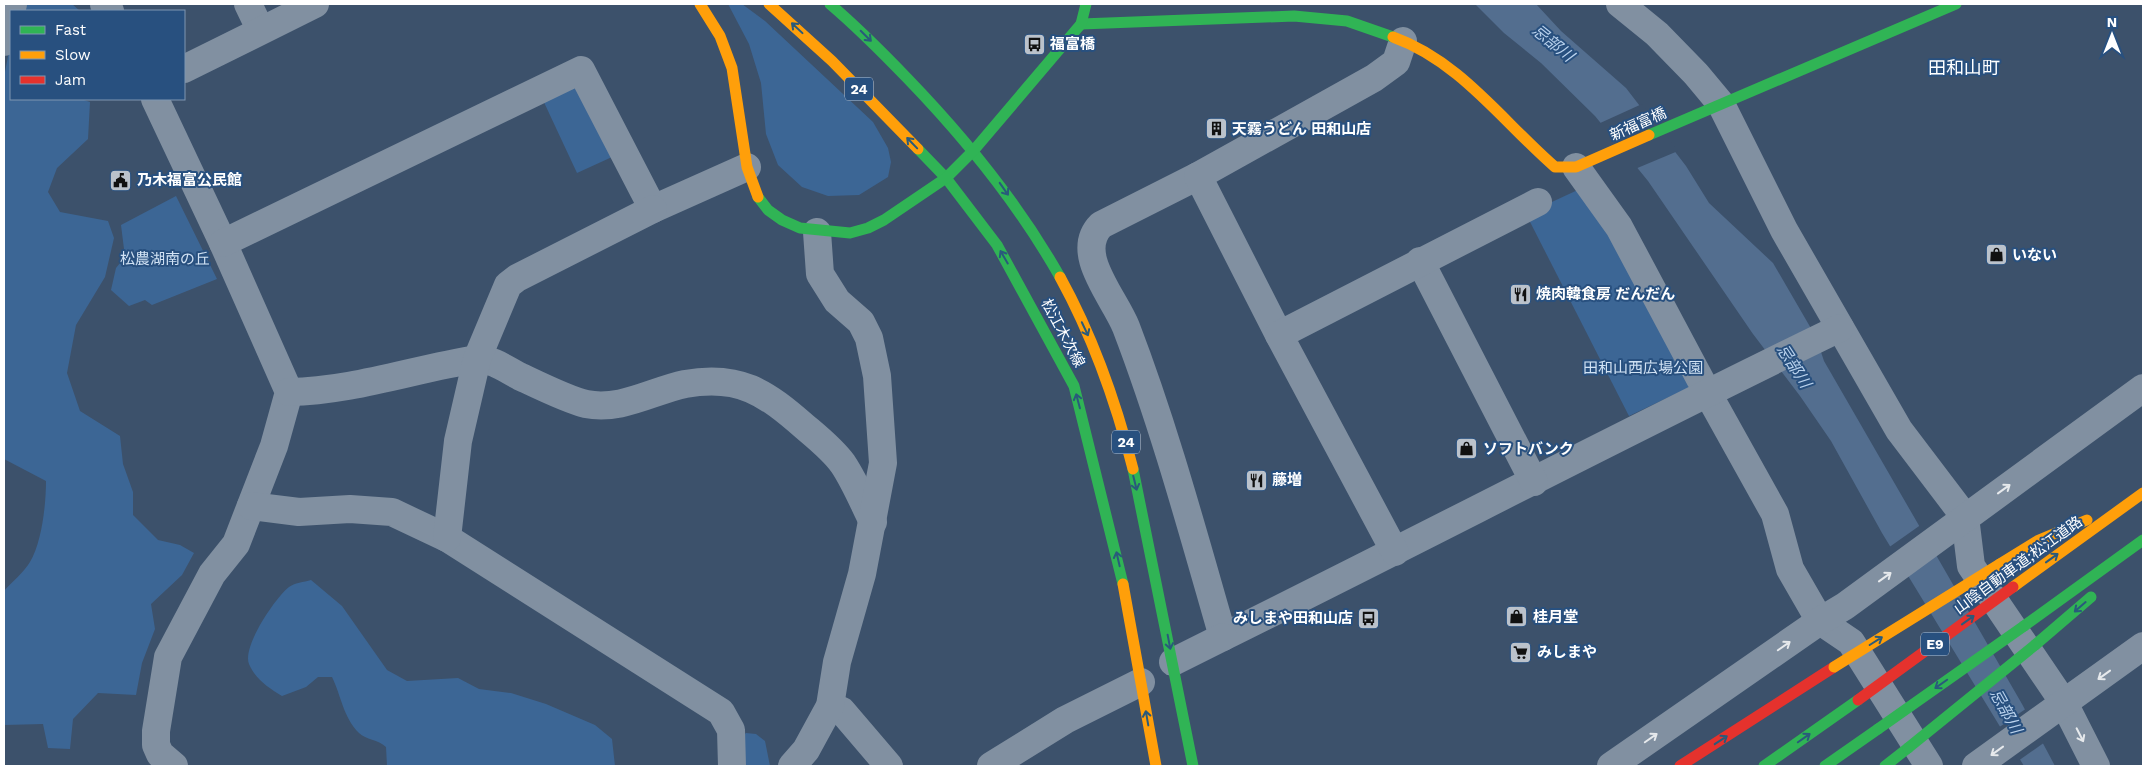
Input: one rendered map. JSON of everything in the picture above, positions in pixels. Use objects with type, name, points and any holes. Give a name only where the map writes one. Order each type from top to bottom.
[{"type":"main road","points":[[700,4],[720,36],[732,68],[747,168],[752,187],[768,210],[782,220],[817,232],[850,232],[868,228],[946,178],[974,150],[1080,24],[1086,4]]},
{"type":"main road","name":"松江木次線","points":[[769,4],[832,61],[946,178],[997,246],[1074,386],[1123,581],[1156,766]]},
{"type":"main road","name":"松江木次線","points":[[830,4],[853,23],[974,150],[1038,240],[1066,288],[1104,375],[1122,427],[1143,514],[1193,766]]},
{"type":"main road","name":"新福富橋","points":[[1584,164],[1956,4]]},
{"type":"main road","points":[[1080,24],[1294,16],[1347,21],[1403,41],[1437,59],[1482,95],[1532,147],[1555,167],[1584,164]]},
{"type":"main road","name":"山陰自動車道;松江道路","points":[[1764,766],[2143,493]]},
{"type":"main road","points":[[1680,766],[1834,667],[2039,540],[2129,503]]},
{"type":"main road","name":"E9","points":[[1825,766],[2143,540]]},
{"type":"main road","points":[[2129,565],[2143,552]]},
{"type":"main road","points":[[1885,766],[2100,590]]},
{"type":"street","points":[[248,4],[260,29]]},
{"type":"street","points":[[185,68],[260,29],[315,4]]},
{"type":"street","points":[[1620,4],[1657,34],[1696,74],[1709,109],[1784,230],[1835,331],[1899,430],[1955,526],[1971,566],[2055,709],[2096,766]]},
{"type":"street","points":[[4,42],[10,17]]},
{"type":"street","points":[[1223,638],[1161,423],[1122,317],[1092,260],[1090,248],[1094,232],[1101,225],[1198,176],[1374,78],[1396,62],[1403,41]]},
{"type":"street","points":[[223,243],[582,70],[653,209]]},
{"type":"street","points":[[155,100],[223,243],[289,392],[274,446],[236,544],[212,574],[168,658],[156,731],[156,745],[160,754],[174,766]]},
{"type":"street","points":[[1584,164],[1714,389],[1775,514],[1790,570],[1820,621],[1851,642],[1929,766]]},
{"type":"street","points":[[447,538],[453,470],[477,359],[508,286],[517,278],[653,209],[747,168]]},
{"type":"street","points":[[1198,176],[1395,552]]},
{"type":"street","points":[[1280,335],[1420,261],[1538,202]]},
{"type":"street","points":[[792,766],[806,750],[830,706],[837,662],[862,574],[873,522],[882,463],[877,376],[869,338],[861,322],[837,301],[820,274],[817,232]]},
{"type":"street","points":[[1420,261],[1534,482]]},
{"type":"street","points":[[1173,662],[1534,482],[1714,389],[1835,331]]},
{"type":"street","points":[[289,392],[320,391],[345,387],[477,359],[488,360],[519,376],[585,404],[619,404],[684,385],[705,382],[750,388],[771,398],[826,444],[842,464],[873,522]]},
{"type":"street","points":[[1611,766],[1820,621],[1845,606],[2143,388]]},
{"type":"street","points":[[251,506],[299,512],[350,509],[392,512],[447,538],[721,712],[727,719],[731,730],[732,766]]},
{"type":"street","points":[[1976,766],[2143,646]]},
{"type":"street","points":[[991,766],[1065,720],[1141,682]]},
{"type":"street","points":[[830,706],[842,711],[889,766]]},
{"type":"green space","points":[[22,4],[72,4],[79,10],[19,10]]},
{"type":"green space","points":[[728,4],[742,4],[765,21],[873,122],[888,148],[891,162],[888,177],[859,195],[828,196],[802,187],[778,165],[766,134],[761,83],[749,44]]},
{"type":"green space","points":[[10,46],[10,100],[84,100],[90,102],[88,139],[57,168],[48,192],[60,212],[108,221],[114,238],[105,277],[76,325],[67,373],[80,411],[120,436],[123,464],[133,492],[133,515],[158,540],[180,545],[194,553],[182,575],[151,604],[155,629],[142,663],[136,695],[98,693],[73,719],[70,749],[48,748],[43,724],[4,725],[4,591],[25,569],[38,544],[45,501],[46,481],[4,459],[4,77]]},
{"type":"green space","points":[[576,82],[612,157],[577,173],[542,98]]},
{"type":"green space","name":"田和山西広場公園","points":[[1582,188],[1689,379],[1688,388],[1629,416],[1526,214]]},
{"type":"green space","name":"松農湖南の丘","points":[[176,196],[217,279],[152,305],[145,300],[129,306],[111,290],[116,268],[125,257],[121,225]]},
{"type":"green space","points":[[311,580],[342,606],[387,670],[407,681],[458,678],[479,689],[511,693],[546,704],[595,725],[612,739],[615,766],[387,766],[386,747],[379,742],[365,737],[354,727],[349,720],[332,677],[318,677],[306,687],[282,696],[259,679],[249,664],[250,646],[261,623],[276,601],[291,586]]},
{"type":"green space","points":[[746,733],[756,734],[765,741],[770,766],[738,766],[741,737]]},
{"type":"water","name":"忌部川","points":[[1475,4],[1536,4],[1561,31],[1626,88],[1686,166],[1709,203],[1773,263],[1816,337],[1824,361],[2022,704],[2055,766],[2024,766],[1882,533],[1831,441],[1753,334],[1648,181],[1595,116],[1541,63],[1504,33]]},
{"type":"pier","points":[[1642,104],[1678,151],[1635,169],[1598,124]]},
{"type":"pier","points":[[1922,524],[1939,553],[1905,577],[1888,548]]},
{"type":"pier","points":[[2027,708],[2045,742],[2018,761],[1998,728]]},
{"type":"traffic: fast","points":[[830,4],[898,68],[950,124],[1027,223],[1060,277]]},
{"type":"traffic: fast","points":[[758,197],[768,210],[782,220],[800,228],[850,233],[868,228],[884,220],[946,178],[974,150],[1081,24],[1086,4]]},
{"type":"traffic: fast","points":[[1649,135],[1956,4]]},
{"type":"traffic: fast","points":[[1081,24],[1294,16],[1347,21],[1393,37]]},
{"type":"traffic: fast","points":[[918,149],[946,178],[997,245],[1074,386],[1123,584]]},
{"type":"traffic: fast","points":[[1133,469],[1193,766]]},
{"type":"traffic: fast","points":[[2024,626],[2143,540]]},
{"type":"traffic: fast","points":[[2035,645],[2091,597]]},
{"type":"traffic: fast","points":[[1878,729],[2024,626]]},
{"type":"traffic: fast","points":[[1908,748],[2035,645]]},
{"type":"traffic: fast","points":[[1764,766],[1858,700]]},
{"type":"traffic: fast","points":[[1825,766],[1878,729]]},
{"type":"traffic: fast","points":[[1885,766],[1908,748]]},
{"type":"traffic: slow","points":[[700,4],[720,36],[732,68],[747,167],[758,197]]},
{"type":"traffic: slow","points":[[769,4],[832,61],[918,149]]},
{"type":"traffic: slow","points":[[1393,37],[1439,61],[1460,77],[1555,167],[1576,167],[1649,135]]},
{"type":"traffic: slow","points":[[1060,277],[1093,346],[1119,419],[1133,469]]},
{"type":"traffic: slow","points":[[2013,587],[2143,493]]},
{"type":"traffic: slow","points":[[2000,564],[2039,540],[2087,520]]},
{"type":"traffic: slow","points":[[1834,667],[2000,564]]},
{"type":"traffic: slow","points":[[1123,584],[1156,766]]},
{"type":"traffic: jam","points":[[1858,700],[2013,587]]},
{"type":"traffic: jam","points":[[1680,766],[1834,667]]},
{"type":"place","name":"福富橋","points":[[1034,44]]},
{"type":"place","name":"天霧うどん 田和山店","points":[[1216,129]]},
{"type":"place","name":"乃木福富公民館","points":[[121,180]]},
{"type":"place","name":"いない","points":[[1996,255]]},
{"type":"place","name":"焼肉韓食房 だんだん","points":[[1520,294]]},
{"type":"place","name":"ソフトバンク","points":[[1467,449]]},
{"type":"place","name":"藤増","points":[[1256,480]]},
{"type":"place","name":"桂月堂","points":[[1517,617]]},
{"type":"place","name":"みしまや田和山店","points":[[1369,618]]},
{"type":"place","name":"みしまや","points":[[1521,652]]},
{"type":"district","name":"田和山町","points":[[1964,67]]}]
